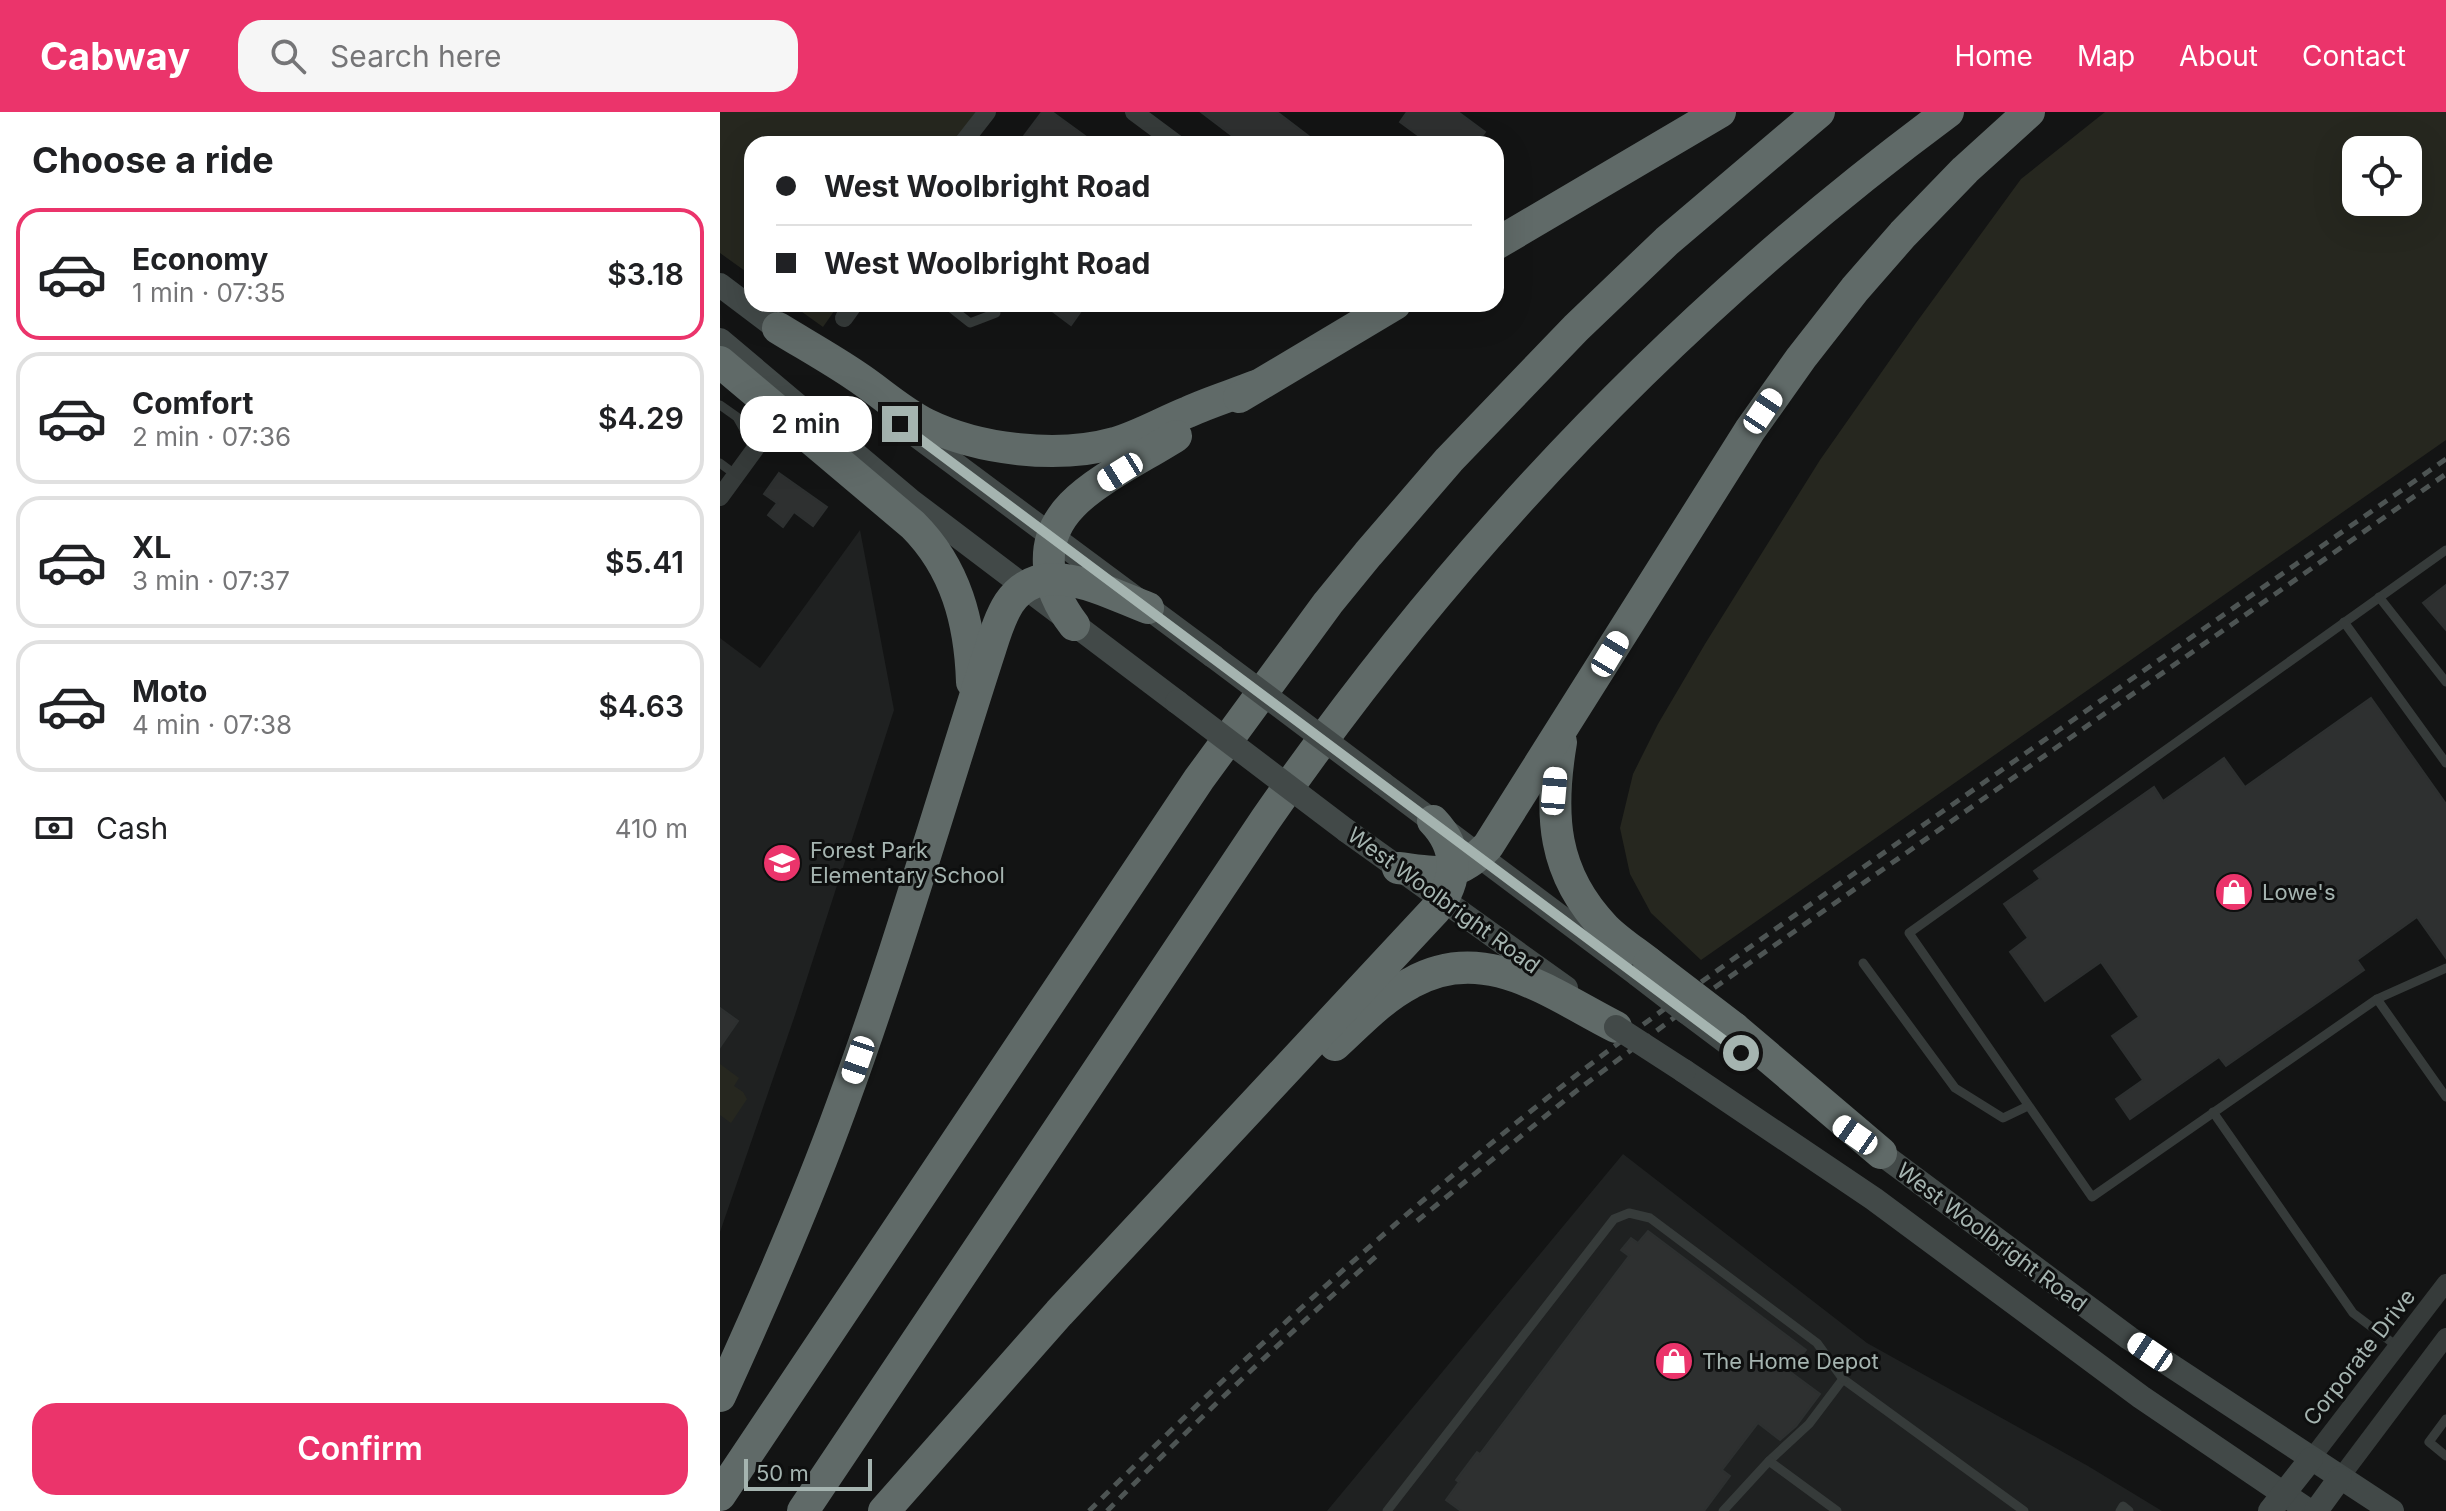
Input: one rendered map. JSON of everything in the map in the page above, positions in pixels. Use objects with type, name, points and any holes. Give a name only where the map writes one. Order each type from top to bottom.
[{"type":"highway","points":[[1504,239],[1720,112]]},
{"type":"highway","points":[[720,1495],[1199,779],[1338,591],[1449,460],[1576,328],[1667,241],[1819,112]]},
{"type":"highway","points":[[803,1511],[1240,856],[1339,717],[1414,620],[1535,481],[1654,360],[1803,226],[1948,112]]},
{"type":"highway","points":[[884,1511],[1027,1348],[1443,901],[1467,863],[1496,837],[1750,430],[1801,358],[1855,289],[1913,224],[1965,170],[2029,112]]},
{"type":"highway","points":[[1037,584],[1049,561],[1054,537],[1064,514],[1081,497],[1256,386],[1381,312]]},
{"type":"highway","points":[[778,328],[929,425],[979,441],[1022,450],[1071,451],[1112,444],[1256,386]]},
{"type":"highway","points":[[720,362],[913,525],[939,556],[954,584],[965,618],[972,665],[973,701]]},
{"type":"highway","points":[[720,1396],[791,1237],[843,1104],[973,701],[1000,621],[1010,602],[1037,584],[1070,580],[1148,608]]},
{"type":"highway","points":[[1037,584],[1058,602],[1074,625]]},
{"type":"highway","points":[[1563,729],[1555,774],[1555,829],[1562,860],[1578,893],[1598,920],[1644,969],[1881,1153]]},
{"type":"highway","points":[[1433,821],[1448,841],[1455,863],[1467,863]]},
{"type":"highway","points":[[1398,868],[1443,873],[1467,863]]},
{"type":"highway","points":[[1216,1145],[1385,1001],[1409,983],[1435,971],[1466,967],[1500,970],[1587,1009],[1616,1027]]},
{"type":"main road","points":[[720,285],[744,303]]},
{"type":"main road","points":[[756,312],[849,386],[1433,821]]},
{"type":"main road","points":[[720,340],[910,500],[1037,584]]},
{"type":"main road","name":"West Woolbright Road","points":[[1074,625],[1347,831],[1557,980],[1587,1009]]},
{"type":"main road","points":[[1467,863],[1644,969]]},
{"type":"main road","name":"West Woolbright Road","points":[[1616,1027],[1874,1199],[2141,1397],[2276,1503],[2309,1511]]},
{"type":"main road","name":"West Woolbright Road","points":[[1881,1153],[2129,1338],[2392,1511]]},
{"type":"main road","points":[[2276,1503],[2311,1459]]},
{"type":"main road","points":[[2316,1511],[2340,1478]]},
{"type":"street","points":[[968,136],[987,112]]},
{"type":"street","points":[[1134,112],[1166,136]]},
{"type":"street","points":[[720,497],[755,449]]},
{"type":"street","name":"Corporate Drive","points":[[2311,1459],[2446,1283]]},
{"type":"street","points":[[2340,1478],[2446,1337]]},
{"type":"lane","points":[[956,312],[970,323],[996,313]]},
{"type":"lane","points":[[720,405],[737,417],[755,449]]},
{"type":"lane","points":[[720,463],[736,475]]},
{"type":"lane","points":[[2446,550],[1909,933],[2092,1197],[2377,999],[2446,968]]},
{"type":"lane","points":[[2379,597],[2446,682]]},
{"type":"lane","points":[[2344,622],[2446,763]]},
{"type":"lane","points":[[1863,963],[1955,1088],[2003,1118],[2028,1106]]},
{"type":"lane","points":[[2377,999],[2446,1097]]},
{"type":"lane","points":[[2213,1112],[2353,1313],[2398,1347]]},
{"type":"lane","points":[[1387,1511],[1614,1219],[1629,1213],[1650,1218],[1817,1343],[1843,1379],[2024,1511]]},
{"type":"lane","points":[[1723,1511],[1769,1461],[1809,1424],[1843,1379]]},
{"type":"lane","points":[[2446,1419],[2429,1442],[2446,1456]]},
{"type":"lane","points":[[1769,1461],[1837,1511]]},
{"type":"lane","points":[[2120,1511],[2123,1506],[2129,1511]]},
{"type":"shaded area","points":[[720,112],[979,112],[962,136],[744,136],[744,270],[720,253]]},
{"type":"shaded area","points":[[2105,112],[2446,112],[2446,440],[1701,960],[1651,913],[1630,874],[1620,828],[1633,774],[1705,644],[1820,460],[2021,179]]},
{"type":"shaded area","points":[[802,312],[833,312],[823,327]]},
{"type":"shaded area","name":"Forest Park Elementary School","points":[[860,530],[894,710],[795,1015],[720,1232],[720,638],[760,668]]},
{"type":"shaded area","points":[[720,1064],[739,1078],[734,1086],[747,1099],[731,1123],[720,1115]]},
{"type":"shaded area","points":[[1623,1154],[1867,1343],[2088,1466],[2162,1511],[1327,1511]]},
{"type":"building","points":[[1042,112],[1052,112],[1085,136],[1024,136]]},
{"type":"building","points":[[1201,112],[1277,112],[1308,136],[1232,136]]},
{"type":"building","points":[[1407,112],[1458,112],[1485,132],[1482,136],[1419,136],[1400,122]]},
{"type":"building","points":[[1054,312],[1080,312],[1071,325]]},
{"type":"building","points":[[779,473],[827,507],[813,526],[794,512],[783,527],[768,515],[777,503],[764,494]]},
{"type":"building","points":[[2446,585],[2446,630],[2423,603]]},
{"type":"building","name":"Lowe's","points":[[2371,698],[2446,804],[2446,958],[2417,917],[2357,960],[2364,970],[2226,1066],[2219,1057],[2130,1119],[2116,1099],[2143,1080],[2112,1036],[2139,1017],[2101,962],[2045,1001],[2010,952],[2028,938],[2004,904],[2040,879],[2034,871],[2154,787],[2163,801],[2224,758],[2245,787]]},
{"type":"building","points":[[720,1008],[738,1021],[720,1047]]},
{"type":"building","name":"The Home Depot","points":[[1648,1231],[1806,1350],[1789,1371],[1820,1394],[1796,1426],[1780,1440],[1758,1423],[1722,1470],[1730,1476],[1704,1511],[1461,1511],[1446,1500],[1459,1482],[1456,1480],[1477,1452],[1480,1454],[1629,1256],[1621,1250],[1631,1238],[1638,1243]]},
{"type":"railway","points":[[1089,1511],[1203,1399],[1380,1237],[1565,1084],[1746,950],[2446,459]]},
{"type":"railway","points":[[1417,1221],[1575,1092],[1711,990],[2446,474]]},
{"type":"railway","points":[[1107,1511],[1241,1380],[1381,1252]]},
{"type":"place","name":"Forest Park Elementary School","points":[[782,863]]},
{"type":"place","name":"Lowe's","points":[[2234,892]]},
{"type":"place","name":"The Home Depot","points":[[1674,1361]]},
{"type":"route","points":[[900,424],[1741,1053]]}]
